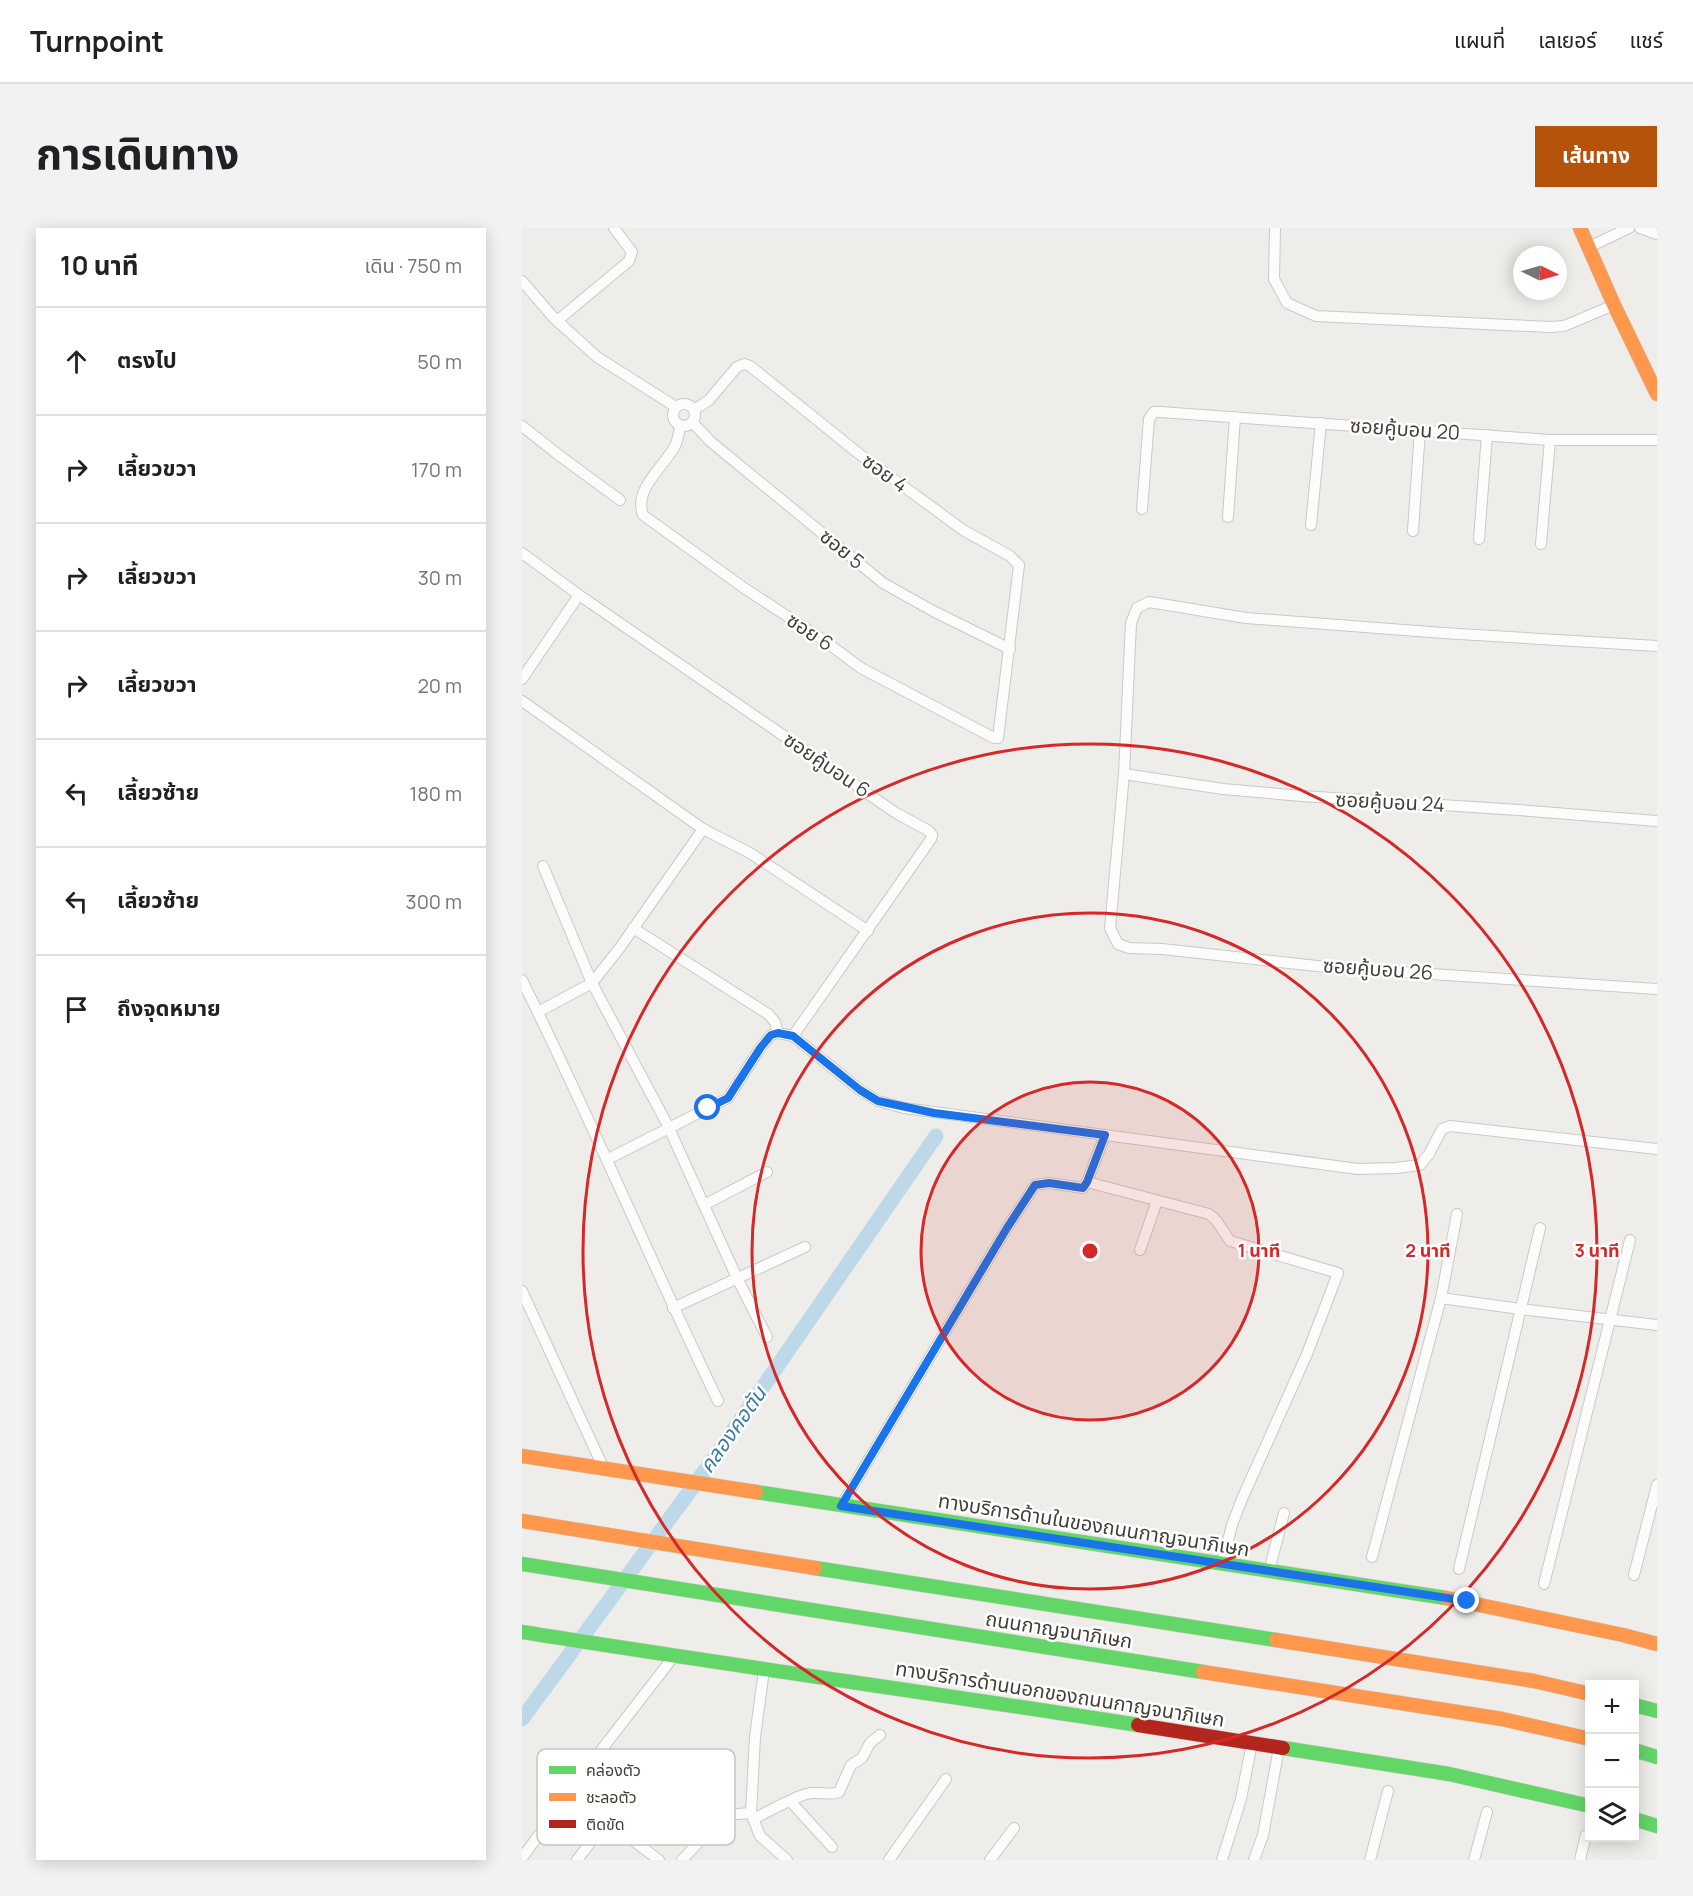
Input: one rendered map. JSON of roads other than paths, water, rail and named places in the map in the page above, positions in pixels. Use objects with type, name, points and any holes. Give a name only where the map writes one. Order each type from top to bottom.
[{"type":"main road","points":[[1580,228],[1657,394]]},
{"type":"main road","name":"ทางบริการด้านในของถนนกาญจนาภิเษก","points":[[522,1456],[1467,1601],[1657,1644]]},
{"type":"main road","name":"ถนนกาญจนาภิเษก","points":[[522,1521],[1252,1636],[1534,1682],[1585,1693]]},
{"type":"main road","name":"ถนนกาญจนาภิเษก","points":[[522,1564],[1502,1719],[1585,1738]]},
{"type":"main road","name":"ทางบริการด้านนอกของถนนกาญจนาภิเษก","points":[[522,1632],[764,1670],[926,1692],[1449,1774],[1585,1805]]},
{"type":"main road","points":[[1639,1706],[1657,1711]]},
{"type":"main road","points":[[1639,1751],[1657,1757]]},
{"type":"main road","points":[[1639,1820],[1657,1826]]},
{"type":"street","points":[[557,321],[629,261],[632,252],[614,228]]},
{"type":"street","points":[[1275,228],[1274,279],[1287,303],[1316,316],[1550,327],[1564,326],[1614,305]]},
{"type":"street","points":[[1589,247],[1629,228]]},
{"type":"street","points":[[1640,228],[1657,234]]},
{"type":"street","points":[[522,281],[557,321],[597,357],[676,407]]},
{"type":"street","name":"ซอย 4","points":[[694,410],[710,400],[737,367],[744,363],[858,453],[963,530],[1010,556],[1019,565],[1010,649]]},
{"type":"street","points":[[682,404],[689,405],[694,410],[695,417],[686,424],[674,417],[676,407],[682,404]]},
{"type":"street","name":"ซอยคู้บอน 20","points":[[1142,509],[1149,419],[1154,412],[1550,440],[1657,440]]},
{"type":"street","points":[[1228,517],[1235,417]]},
{"type":"street","points":[[1311,525],[1321,423]]},
{"type":"street","name":"ซอย 5","points":[[686,424],[883,583],[1010,649]]},
{"type":"street","name":"ซอย 6","points":[[686,424],[676,444],[644,490],[639,504],[643,515],[744,588],[822,639],[861,668],[994,738],[999,738],[1000,735],[1010,649]]},
{"type":"street","points":[[522,426],[620,500]]},
{"type":"street","points":[[1413,531],[1420,430]]},
{"type":"street","points":[[1479,539],[1487,435]]},
{"type":"street","points":[[1541,544],[1550,440]]},
{"type":"street","name":"ซอยคู้บอน 6","points":[[522,553],[579,595],[896,813],[929,831],[932,835],[932,839],[793,1036]]},
{"type":"street","points":[[522,679],[579,595]]},
{"type":"street","points":[[1125,774],[1131,623],[1137,608],[1149,602],[1246,618],[1657,646]]},
{"type":"street","points":[[522,701],[703,829],[750,853],[868,931]]},
{"type":"street","name":"ซอยคู้บอน 24","points":[[1125,774],[1223,789],[1302,796],[1657,821]]},
{"type":"street","name":"ซอยคู้บอน 26","points":[[1125,774],[1110,928],[1118,944],[1129,948],[1162,949],[1326,967],[1657,989]]},
{"type":"street","points":[[537,1012],[592,982],[703,829]]},
{"type":"street","points":[[543,866],[592,982],[668,1126],[736,1278],[767,1337]]},
{"type":"street","points":[[633,928],[768,1014],[775,1022],[778,1033]]},
{"type":"street","points":[[522,981],[608,1159],[673,1308],[718,1401]]},
{"type":"street","points":[[608,1159],[668,1126],[728,1098],[761,1047],[771,1035],[778,1033],[793,1036],[860,1090],[878,1101],[934,1113],[1358,1169],[1420,1165],[1429,1154],[1442,1129],[1450,1126],[1657,1149]]},
{"type":"street","points":[[841,1506],[1035,1185],[1049,1183],[1083,1188],[1105,1135]]},
{"type":"street","points":[[704,1205],[767,1172]]},
{"type":"street","points":[[1087,1182],[1209,1214],[1216,1220],[1230,1241],[1338,1273],[1307,1354],[1242,1499],[1232,1525],[1222,1564]]},
{"type":"street","points":[[1140,1250],[1157,1201]]},
{"type":"street","points":[[1372,1557],[1441,1298],[1457,1214]]},
{"type":"street","points":[[1459,1569],[1540,1228]]},
{"type":"street","points":[[1544,1584],[1630,1240]]},
{"type":"street","points":[[673,1308],[805,1247]]},
{"type":"street","points":[[522,1291],[603,1467]]},
{"type":"street","points":[[1441,1298],[1610,1321],[1657,1325]]},
{"type":"street","points":[[1634,1575],[1657,1485]]},
{"type":"street","points":[[1269,1571],[1284,1513]]},
{"type":"street","points":[[602,1749],[674,1656]]},
{"type":"street","points":[[764,1670],[755,1737],[752,1816],[760,1836],[787,1860]]},
{"type":"street","points":[[735,1815],[752,1816],[806,1794],[817,1792],[836,1794],[851,1765],[862,1758],[870,1743],[880,1735]]},
{"type":"street","points":[[1222,1860],[1241,1799],[1252,1743]]},
{"type":"street","points":[[1254,1860],[1263,1835],[1279,1748]]},
{"type":"street","points":[[889,1860],[946,1779]]},
{"type":"street","points":[[1370,1860],[1388,1791]]},
{"type":"street","points":[[791,1802],[832,1847]]},
{"type":"street","points":[[1474,1860],[1487,1812]]},
{"type":"street","points":[[990,1860],[1014,1828]]},
{"type":"street","points":[[522,1858],[537,1838]]},
{"type":"street","points":[[1580,1860],[1585,1839]]},
{"type":"street","points":[[577,1860],[588,1845]]},
{"type":"street","points":[[639,1845],[659,1860]]},
{"type":"street","points":[[682,1860],[696,1845]]},
{"type":"waterway","name":"คลองคอตัน","points":[[522,1719],[712,1461],[936,1136]]}]
